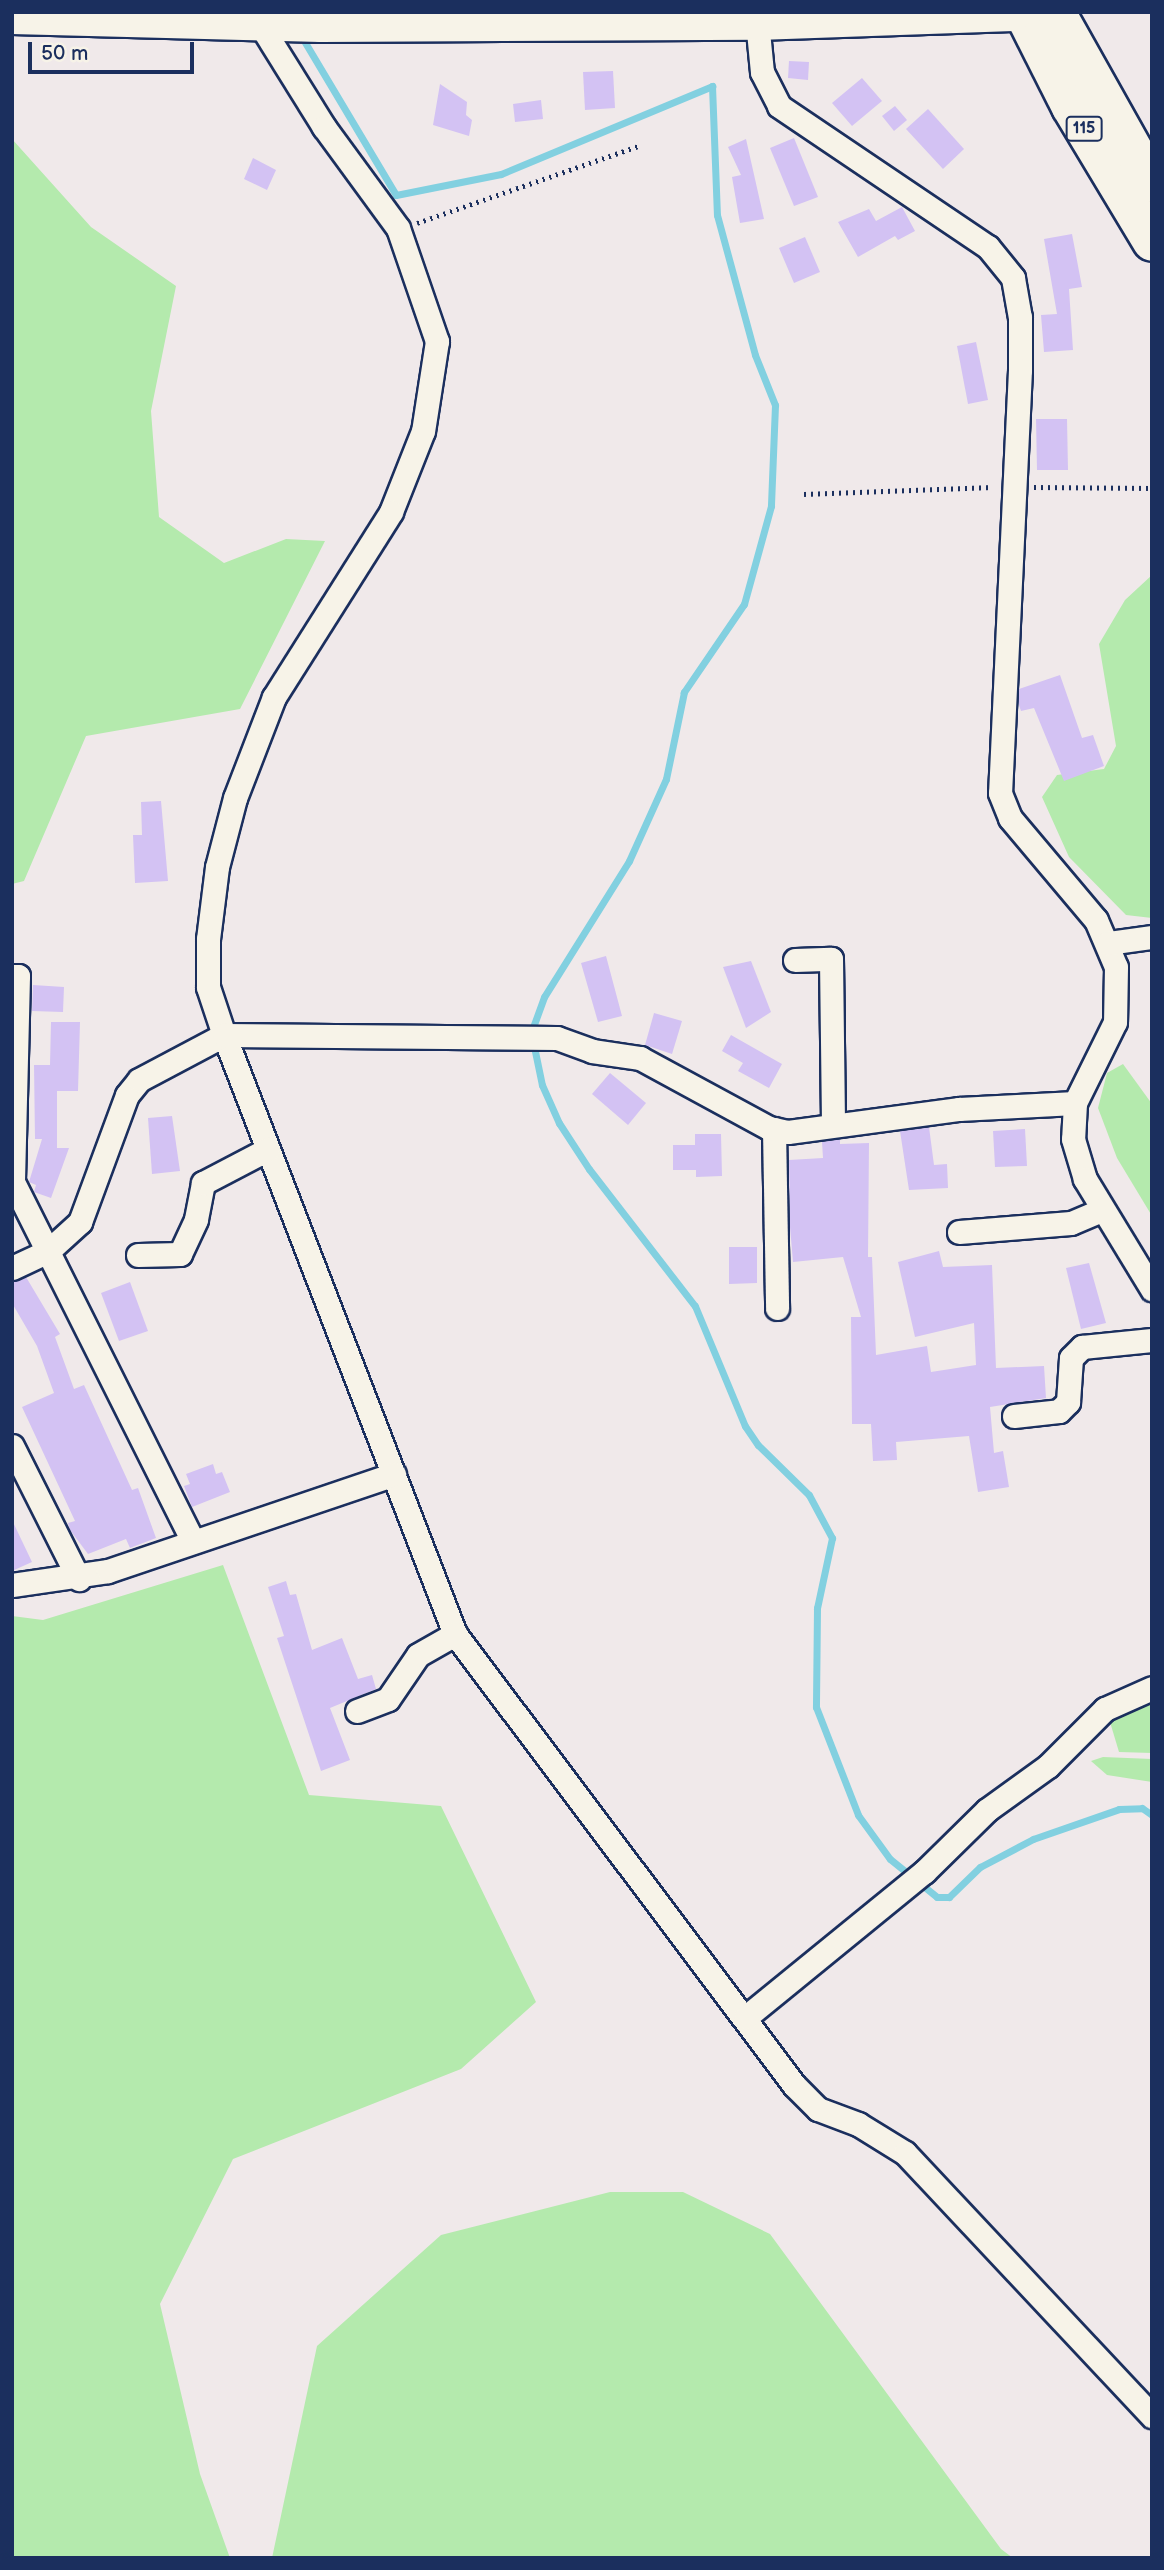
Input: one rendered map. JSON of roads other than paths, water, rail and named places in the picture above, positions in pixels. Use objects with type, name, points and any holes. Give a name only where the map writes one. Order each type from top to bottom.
[{"type":"highway","points":[[12,15],[258,21],[598,16],[757,22],[1013,12]]},
{"type":"highway","name":"115","points":[[1023,12],[1078,119],[1152,242]]},
{"type":"highway","name":"115","points":[[1056,12],[1152,183]]},
{"type":"street","points":[[258,21],[324,127],[398,228],[437,341],[423,431],[391,513],[274,697],[235,798],[217,867],[208,939],[208,988],[224,1035],[455,1634],[746,2017],[794,2085],[818,2109],[859,2124],[905,2153],[1152,2416]]},
{"type":"street","points":[[757,22],[762,72],[779,106],[948,218],[1009,268],[1020,317],[1000,793],[1010,818],[1096,920],[1116,967],[1115,1022],[1074,1103],[1073,1139],[1085,1179],[1152,1289]]},
{"type":"street","points":[[1108,943],[1152,937]]},
{"type":"street","points":[[795,960],[831,959],[833,1123]]},
{"type":"street","points":[[12,976],[18,976],[13,1182],[193,1542]]},
{"type":"street","points":[[12,1268],[47,1252],[80,1222],[127,1095],[139,1080],[224,1035],[557,1038],[592,1051],[640,1058],[774,1129],[818,1130],[833,1123],[1074,1103]]},
{"type":"street","points":[[774,1129],[777,1308]]},
{"type":"street","points":[[138,1255],[180,1254],[196,1219],[202,1184],[268,1149]]},
{"type":"street","points":[[959,1232],[1072,1223],[1102,1210]]},
{"type":"street","points":[[1014,1416],[1059,1411],[1068,1402],[1071,1358],[1082,1347],[1152,1340]]},
{"type":"street","points":[[12,1446],[79,1579]]},
{"type":"street","points":[[12,1585],[79,1579],[394,1474]]},
{"type":"street","points":[[357,1711],[388,1699],[418,1655],[455,1634]]},
{"type":"street","points":[[746,2017],[924,1872],[987,1810],[1048,1766],[1105,1709],[1152,1688]]},
{"type":"waterway","points":[[300,34],[396,195],[501,174],[712,86],[717,215],[755,355],[775,405],[771,506],[744,604],[684,692],[666,779],[629,861],[544,997],[531,1032],[542,1085],[559,1123],[589,1169],[695,1306],[745,1426],[758,1445],[809,1495],[832,1538],[817,1608],[816,1707],[858,1815],[890,1859],[937,1897],[949,1897],[980,1867],[1033,1839],[1119,1809],[1142,1808],[1152,1815]]}]
